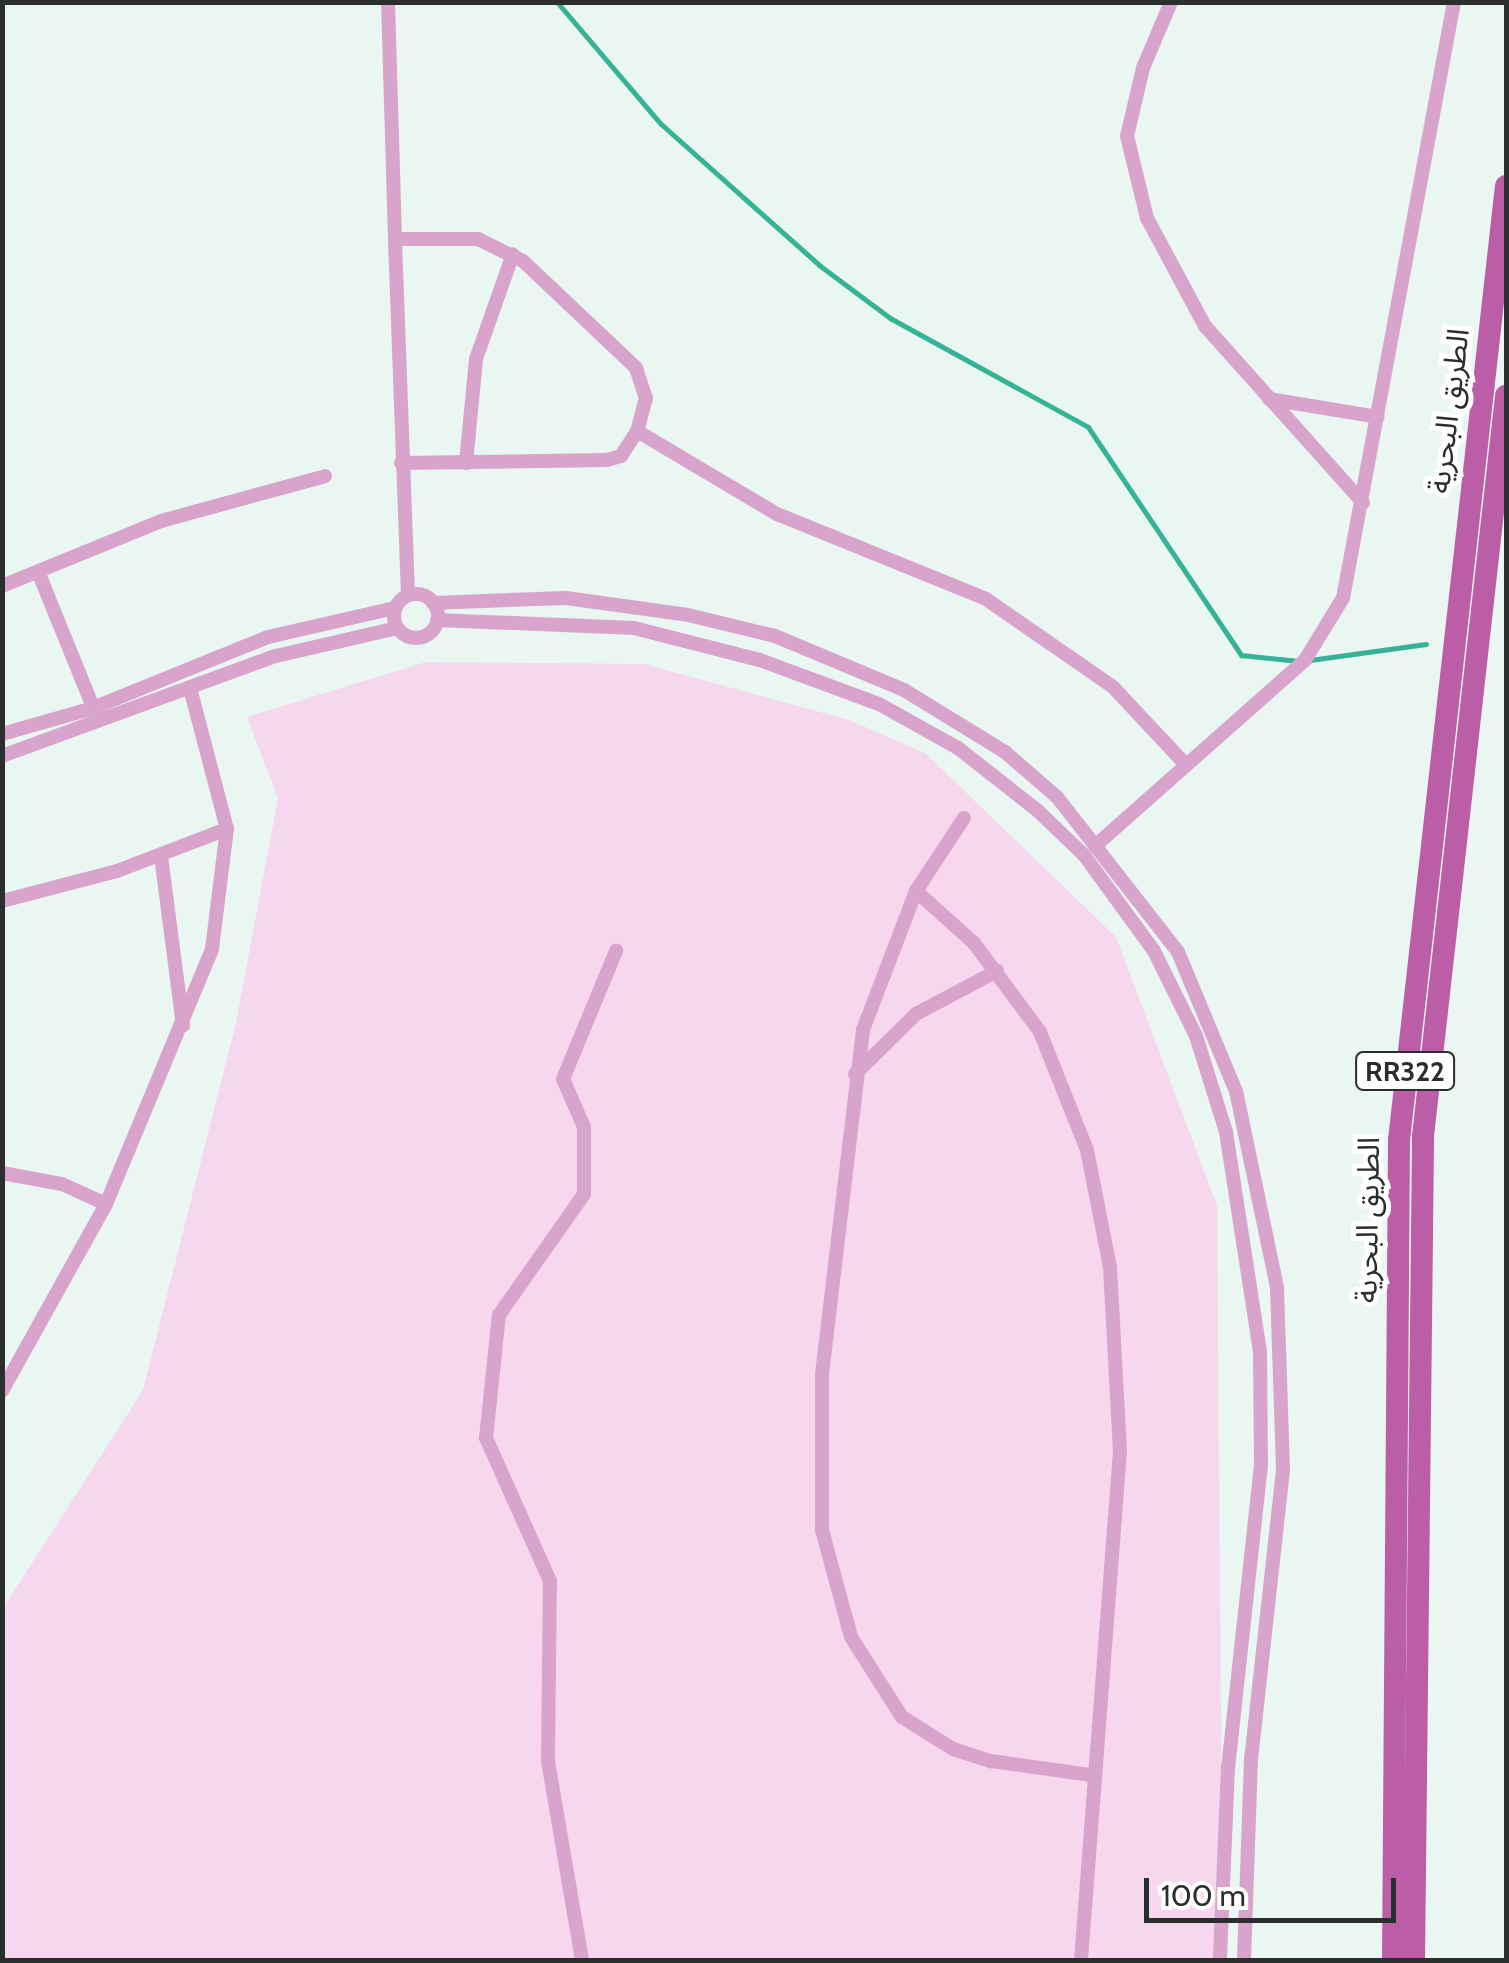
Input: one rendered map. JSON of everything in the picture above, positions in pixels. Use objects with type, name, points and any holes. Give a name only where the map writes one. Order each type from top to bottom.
[{"type":"main road","name":"الطريق البحرية","points":[[1393,1960],[1398,1140],[1506,186]]},
{"type":"main road","name":"الطريق البحرية","points":[[1414,1960],[1423,1136],[1506,396]]},
{"type":"street","points":[[2,734],[93,708],[268,638],[396,608],[408,595],[388,2]]},
{"type":"street","points":[[1171,2],[1133,98],[1133,179],[1184,294],[1268,399],[1363,504]]},
{"type":"street","points":[[1084,855],[1305,660],[1336,614],[1363,504],[1454,2]]},
{"type":"street","points":[[395,239],[468,238],[513,254],[636,368],[646,398],[638,430],[615,459],[401,463]]},
{"type":"street","points":[[466,463],[476,359],[513,254]]},
{"type":"street","points":[[1268,399],[1378,417]]},
{"type":"street","points":[[638,430],[778,514],[986,599],[1113,687],[1186,765]]},
{"type":"street","points":[[2,586],[177,516],[325,476]]},
{"type":"street","points":[[39,574],[100,726]]},
{"type":"street","points":[[408,595],[433,603],[605,601],[793,643],[942,710],[1032,774],[1099,842],[1158,920],[1211,1018],[1249,1137],[1277,1288],[1282,1470],[1252,1744],[1244,1960]]},
{"type":"street","points":[[433,603],[437,620]]},
{"type":"street","points":[[396,608],[398,628]]},
{"type":"street","points":[[2,756],[100,726],[276,656],[398,628],[420,637],[437,620],[634,628],[832,684],[958,748],[1084,855],[1154,952],[1196,1036],[1234,1165],[1256,1302],[1263,1436],[1228,1767],[1220,1960]]},
{"type":"street","points":[[2,1391],[106,1204],[183,1032],[221,915],[227,829],[190,688]]},
{"type":"street","points":[[964,818],[916,891],[872,996],[854,1074],[817,1454],[822,1530],[839,1604],[883,1695],[924,1734],[991,1761],[1090,1776]]},
{"type":"street","points":[[2,901],[160,856],[227,829]]},
{"type":"street","points":[[160,856],[183,1032]]},
{"type":"street","points":[[916,891],[997,971],[1040,1032],[1074,1111],[1114,1297],[1120,1452],[1090,1776],[1081,1960]]},
{"type":"street","points":[[582,1960],[548,1761],[550,1581],[486,1438],[499,1315],[584,1194],[584,1127],[563,1079],[616,951]]},
{"type":"street","points":[[854,1074],[916,1014],[997,971]]},
{"type":"street","points":[[2,1173],[62,1184],[106,1204]]},
{"type":"shaded area","points":[[426,662],[644,664],[849,720],[925,753],[1116,937],[1217,1206],[1223,1960],[3,1960],[2,1610],[143,1390],[236,1023],[278,798],[247,717]]},
{"type":"waterway","points":[[557,2],[661,124],[819,265],[890,318],[1088,427],[1241,655],[1299,661]]},
{"type":"waterway","points":[[1310,660],[1426,644]]}]
